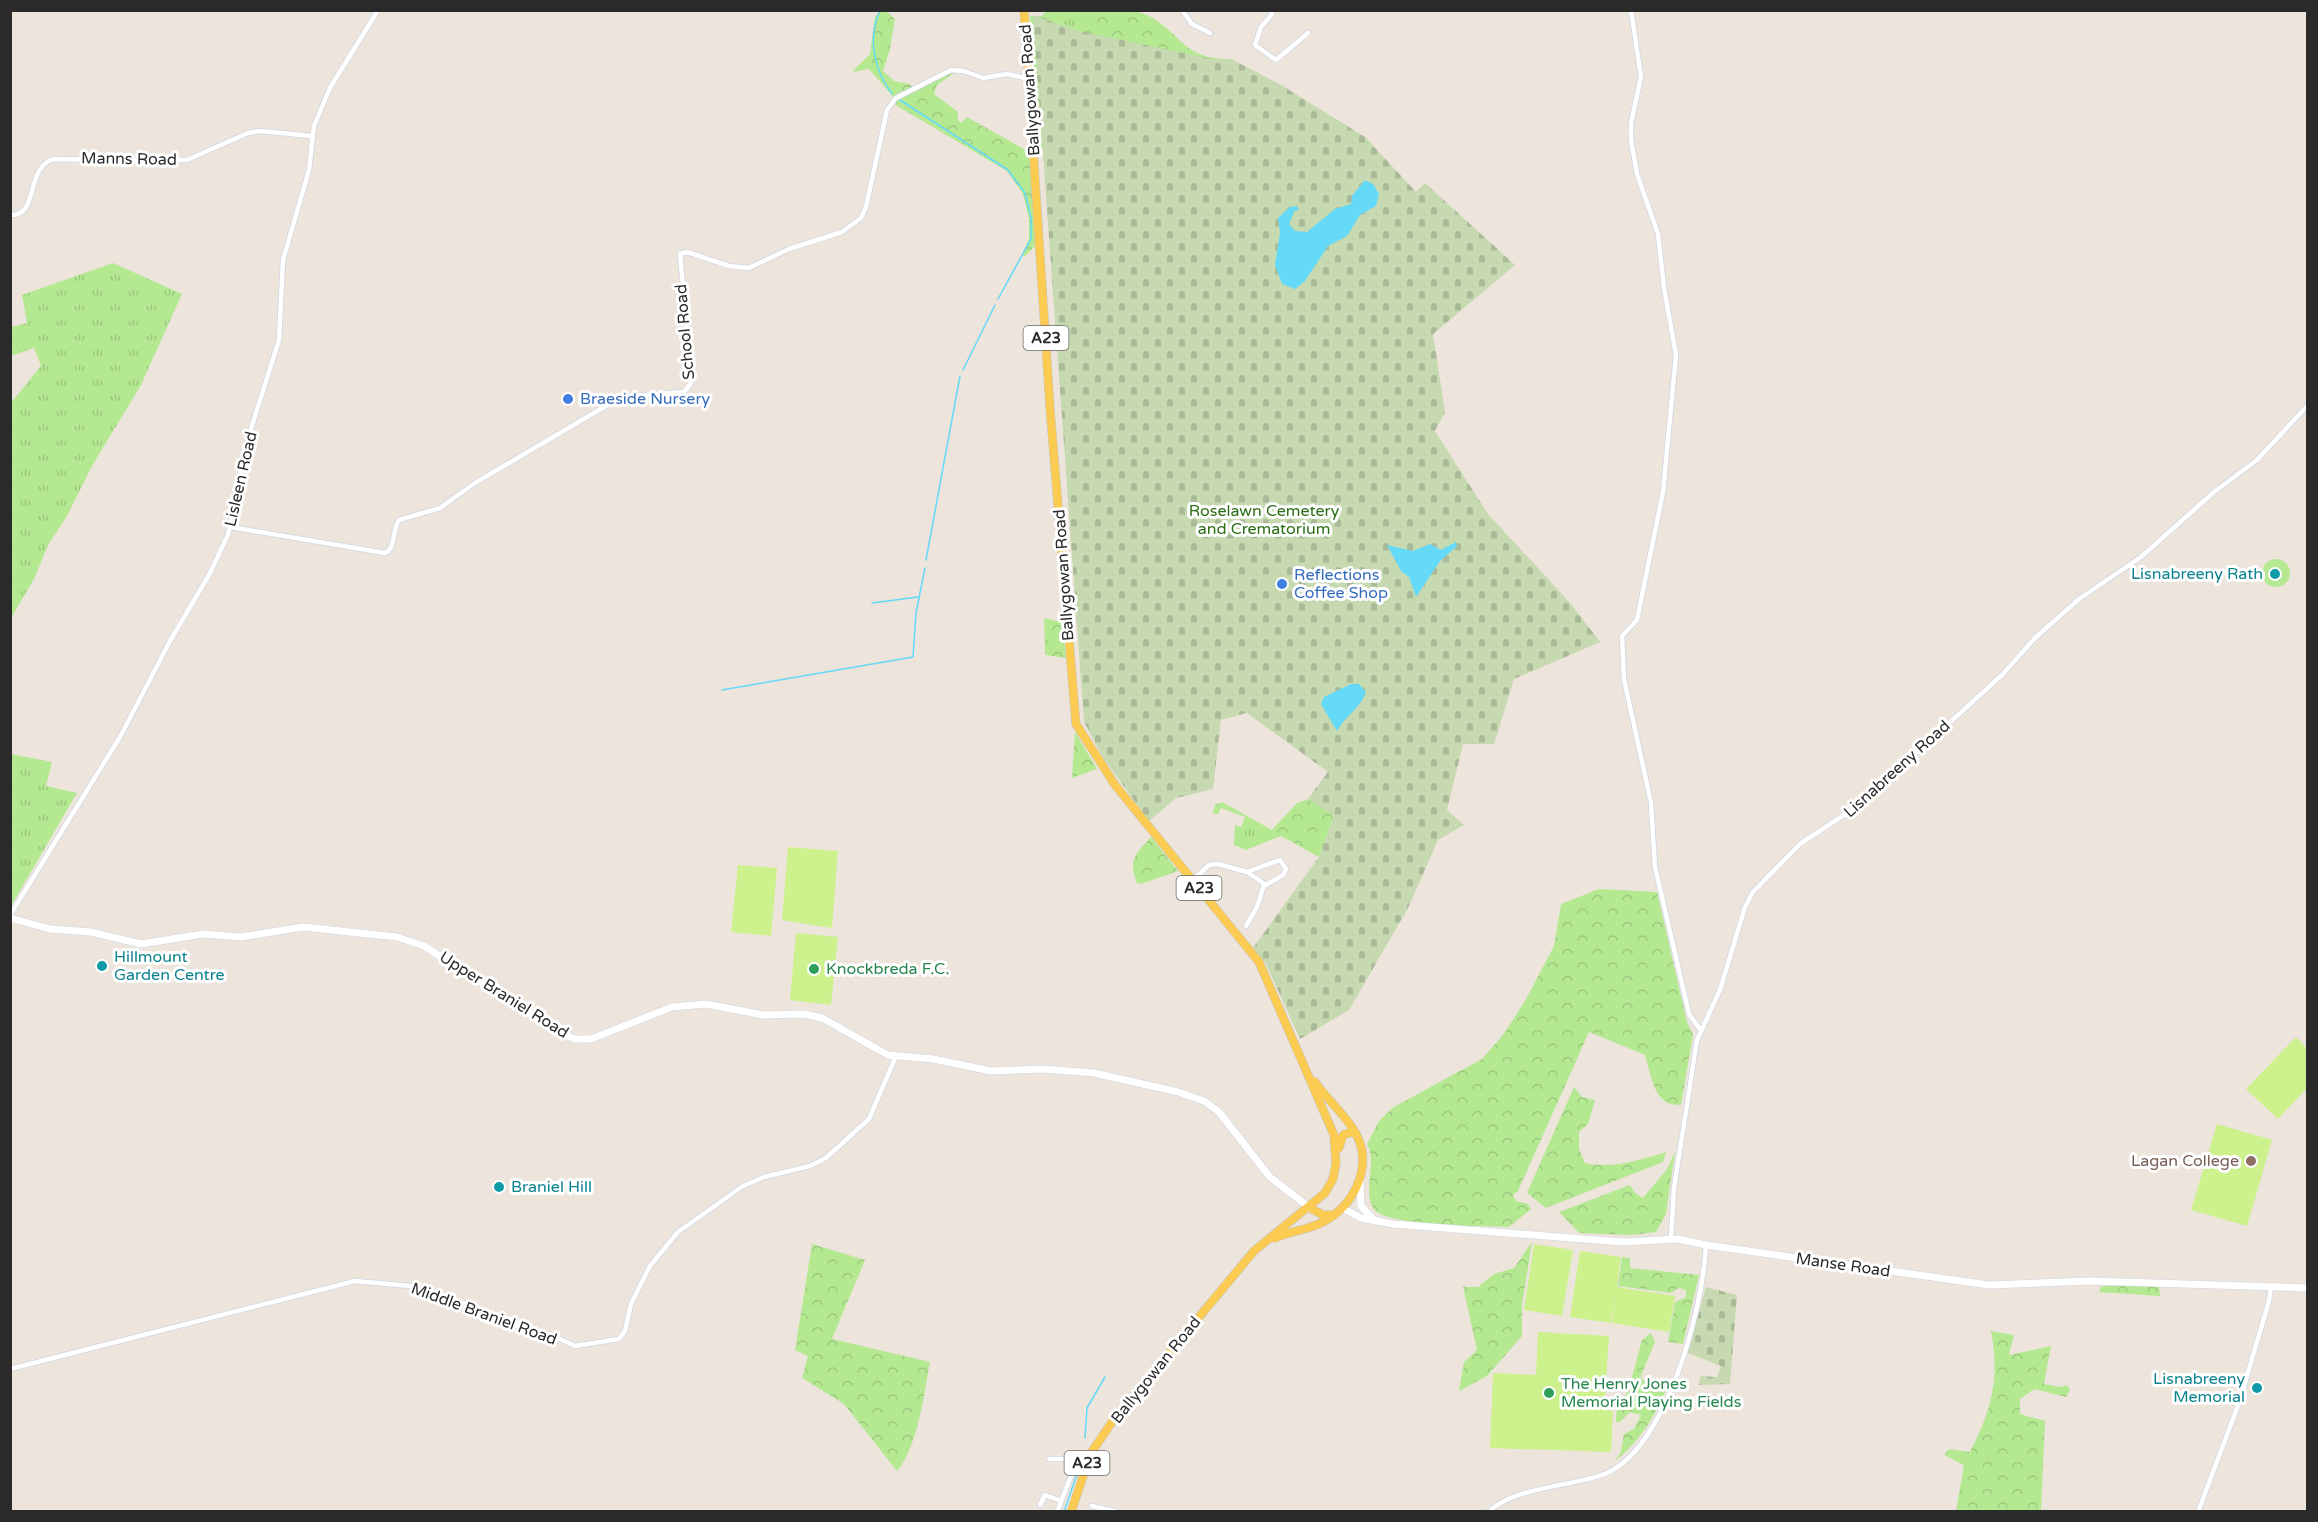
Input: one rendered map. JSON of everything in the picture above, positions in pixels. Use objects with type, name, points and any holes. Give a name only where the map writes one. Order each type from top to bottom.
[{"type":"main road","name":"Ballygowan Road","points":[[1024,10],[1050,408],[1076,724],[1115,786],[1259,962],[1334,1135],[1337,1158],[1333,1179],[1325,1193],[1264,1243],[1238,1271],[1097,1443],[1090,1453],[1071,1512]]},
{"type":"main road","name":"Ballygowan Road","points":[[1264,1243],[1317,1225],[1334,1215],[1342,1208],[1361,1178],[1363,1162],[1356,1134],[1306,1068]]},
{"type":"main road","name":"A23","points":[[1337,1158],[1343,1135],[1351,1132],[1356,1134]]},
{"type":"main road","points":[[1312,1205],[1323,1215],[1334,1215]]},
{"type":"street","name":"Lisleen Road","points":[[10,916],[120,737],[170,641],[209,575],[230,527],[245,448],[279,339],[283,260],[309,170],[311,136],[330,88],[378,10]]},
{"type":"street","points":[[1182,10],[1192,24],[1210,33]]},
{"type":"street","points":[[1271,10],[1272,14],[1261,27],[1255,45],[1276,60],[1308,33]]},
{"type":"street","points":[[1631,10],[1641,77],[1631,123],[1631,140],[1637,174],[1658,234],[1664,288],[1676,355],[1661,503],[1636,620],[1622,636],[1622,645],[1627,693],[1651,803],[1655,867],[1689,1014],[1700,1029]]},
{"type":"street","name":"School Road","points":[[230,527],[385,553],[392,547],[395,525],[399,520],[440,508],[475,483],[595,410],[621,397],[684,392],[690,387],[691,371],[680,254],[687,252],[729,266],[749,268],[789,249],[842,232],[861,218],[866,207],[887,110],[896,98],[951,70],[964,71],[983,78],[1007,75],[1029,79]]},
{"type":"street","name":"Manns Road","points":[[10,215],[19,214],[25,210],[38,171],[45,162],[54,159],[187,160],[248,133],[261,131],[311,136]]},
{"type":"street","name":"Lisnabreeny Road","points":[[1671,1239],[1677,1171],[1693,1056],[1700,1029],[1720,990],[1748,900],[1765,878],[1800,844],[1859,805],[2002,675],[2035,638],[2079,599],[2141,557],[2214,492],[2257,460],[2307,405]]},
{"type":"street","points":[[1246,926],[1257,907],[1264,885],[1283,875],[1286,869],[1280,860],[1247,872]]},
{"type":"street","points":[[1192,880],[1209,865],[1218,864],[1247,872],[1264,885]]},
{"type":"street","name":"Upper Braniel Road","points":[[10,916],[50,929],[91,932],[141,944],[203,934],[241,937],[303,927],[348,934],[397,937],[424,946],[560,1033],[575,1039],[599,1036],[672,1006],[706,1004],[763,1015],[804,1014],[822,1018],[881,1052],[896,1056],[933,1059],[992,1071],[1043,1069],[1094,1073],[1194,1097],[1211,1106],[1227,1120],[1259,1165],[1298,1200],[1312,1205]]},
{"type":"street","name":"Middle Braniel Road","points":[[10,1369],[355,1281],[411,1286],[469,1305],[491,1319],[551,1335],[569,1345],[585,1346],[619,1339],[625,1331],[628,1312],[637,1290],[658,1254],[678,1232],[743,1186],[764,1177],[810,1166],[826,1158],[869,1119],[896,1056]]},
{"type":"street","points":[[1361,1178],[1361,1206],[1368,1216],[1380,1223]]},
{"type":"street","name":"Manse Road","points":[[1342,1208],[1380,1223],[1623,1242],[1671,1239],[1989,1285],[2096,1281],[2307,1288]]},
{"type":"street","points":[[1490,1512],[1505,1499],[1604,1474],[1629,1456],[1648,1436],[1663,1405],[1693,1329],[1700,1299],[1706,1245]]},
{"type":"street","points":[[2198,1512],[2242,1393],[2269,1301],[2271,1286]]},
{"type":"street","points":[[1049,1459],[1068,1459],[1076,1463],[1057,1512]]},
{"type":"street","points":[[1040,1505],[1045,1495],[1061,1501]]},
{"type":"street","points":[[1104,1508],[1105,1501]]},
{"type":"street","points":[[1092,1506],[1118,1512]]},
{"type":"green space","points":[[1121,10],[1144,14],[1162,25],[1194,51],[1215,58],[1231,59],[1046,142],[1041,152],[1030,16],[1042,16],[1076,29],[1090,11]]},
{"type":"green space","points":[[880,11],[886,11],[895,19],[890,49],[883,71],[894,81],[909,84],[916,89],[954,73],[937,85],[934,94],[958,112],[958,120],[961,123],[967,117],[1029,152],[1037,244],[1025,256],[1022,255],[1029,239],[1029,219],[1023,194],[1007,171],[894,104],[896,100],[869,69],[852,72],[870,54],[875,17]]},
{"type":"green space","points":[[1046,11],[1090,11],[1077,29],[1042,16]]},
{"type":"green space","name":"Roselawn Cemetery and Crematorium","points":[[1033,15],[1075,30],[1212,59],[1231,59],[1281,85],[1365,137],[1416,192],[1425,183],[1515,265],[1433,334],[1445,412],[1435,431],[1488,514],[1571,604],[1600,642],[1514,679],[1494,744],[1463,744],[1447,810],[1464,825],[1438,840],[1408,908],[1349,1010],[1300,1039],[1266,964],[1253,948],[1319,857],[1334,816],[1308,799],[1328,772],[1247,713],[1221,720],[1213,789],[1176,798],[1149,821],[1104,759],[1084,722]]},
{"type":"green space","points":[[113,263],[182,294],[141,385],[92,466],[67,516],[48,545],[34,579],[11,618],[11,403],[41,366],[34,348],[11,356],[11,327],[27,323],[22,295]]},
{"type":"green space","points":[[2276,559],[2286,563],[2290,573],[2286,583],[2276,587],[2266,583],[2262,573],[2266,563]]},
{"type":"green space","points":[[1044,618],[1062,622],[1066,658],[1045,655]]},
{"type":"green space","points":[[1075,732],[1097,769],[1072,778]]},
{"type":"green space","points":[[11,754],[52,762],[46,786],[77,793],[11,906]]},
{"type":"green space","points":[[1308,799],[1334,816],[1319,857],[1281,836],[1276,838],[1272,830],[1297,803]]},
{"type":"green space","points":[[1222,802],[1272,830],[1276,838],[1246,850],[1234,845],[1235,825],[1241,827],[1245,817],[1221,808],[1218,814],[1213,814],[1215,805]]},
{"type":"green space","points":[[1151,837],[1178,871],[1141,884],[1137,883],[1133,863],[1141,848]]},
{"type":"green space","points":[[788,847],[838,851],[832,928],[782,920]]},
{"type":"green space","points":[[738,865],[777,868],[771,936],[731,932]]},
{"type":"green space","points":[[1599,889],[1657,892],[1687,1022],[1693,1035],[1681,1105],[1665,1101],[1659,1095],[1652,1081],[1645,1055],[1589,1032],[1518,1191],[1513,1195],[1516,1201],[1528,1204],[1531,1209],[1509,1227],[1415,1222],[1381,1214],[1373,1208],[1370,1200],[1371,1160],[1367,1144],[1379,1121],[1392,1108],[1482,1059],[1503,1035],[1525,1001],[1554,946],[1561,904]]},
{"type":"green space","name":"Knockbreda F.C.","points":[[796,933],[838,937],[831,1005],[790,1000]]},
{"type":"green space","points":[[2296,1037],[2307,1049],[2307,1088],[2278,1119],[2246,1089]]},
{"type":"green space","points":[[1574,1087],[1582,1097],[1595,1100],[1588,1124],[1579,1132],[1579,1149],[1585,1163],[1616,1164],[1666,1152],[1663,1162],[1546,1208],[1527,1193]]},
{"type":"green space","points":[[2217,1124],[2272,1140],[2247,1226],[2191,1210]]},
{"type":"green space","points":[[1675,1152],[1666,1214],[1656,1232],[1631,1235],[1579,1233],[1559,1212],[1630,1185],[1635,1193],[1643,1198],[1667,1169]]},
{"type":"green space","points":[[1532,1242],[1522,1305],[1522,1336],[1487,1376],[1459,1391],[1464,1362],[1477,1350],[1463,1287],[1478,1287],[1494,1274],[1514,1268]]},
{"type":"green space","points":[[812,1244],[865,1260],[832,1339],[930,1362],[915,1434],[904,1461],[897,1471],[844,1404],[802,1378],[808,1356],[795,1350]]},
{"type":"green space","points":[[1534,1244],[1573,1250],[1562,1316],[1524,1310]]},
{"type":"green space","points":[[1580,1251],[1621,1257],[1617,1287],[1675,1296],[1669,1332],[1612,1323],[1616,1293],[1611,1323],[1570,1317]]},
{"type":"green space","points":[[1622,1257],[1630,1258],[1630,1268],[1699,1275],[1683,1344],[1668,1342],[1675,1302],[1686,1297],[1686,1290],[1678,1288],[1672,1293],[1618,1286]]},
{"type":"green space","points":[[2110,1285],[2159,1287],[2160,1296],[2099,1292],[2101,1287]]},
{"type":"green space","points":[[1706,1287],[1737,1295],[1730,1384],[1699,1385],[1700,1376],[1717,1377],[1721,1366],[1688,1353]]},
{"type":"green space","points":[[1991,1331],[2014,1335],[2009,1355],[2051,1346],[2044,1384],[2060,1387],[2067,1385],[2070,1390],[2066,1397],[2034,1389],[2020,1399],[2020,1414],[2045,1421],[2041,1511],[1956,1511],[1964,1465],[1944,1455],[1949,1449],[1970,1452],[1984,1422],[1994,1379],[1994,1348]]},
{"type":"green space","name":"The Henry Jones Memorial Playing Fields","points":[[1538,1332],[1609,1336],[1604,1410],[1613,1411],[1611,1452],[1490,1448],[1493,1373],[1536,1375]]},
{"type":"green space","points":[[1651,1333],[1655,1342],[1640,1378],[1666,1390],[1645,1430],[1614,1462],[1621,1452],[1624,1434],[1634,1429],[1641,1415],[1630,1412],[1620,1422],[1616,1422],[1616,1414],[1620,1402],[1628,1392],[1642,1340]]},
{"type":"water","points":[[1365,180],[1373,184],[1379,194],[1376,206],[1360,215],[1347,236],[1328,246],[1305,281],[1295,289],[1282,284],[1275,265],[1280,233],[1278,218],[1290,207],[1297,206],[1299,211],[1295,210],[1289,224],[1295,231],[1307,232],[1335,209],[1351,204],[1352,196]]},
{"type":"water","points":[[1456,542],[1457,546],[1440,561],[1416,597],[1409,577],[1401,571],[1387,545],[1413,551],[1430,544],[1441,550]]},
{"type":"water","points":[[1351,684],[1359,684],[1366,692],[1337,731],[1321,704],[1324,697]]},
{"type":"waterway","points":[[880,10],[874,32],[874,54],[881,75],[892,94]]},
{"type":"waterway","points":[[900,100],[1008,170],[1025,193],[1031,218],[1031,239],[998,299]]},
{"type":"waterway","points":[[963,370],[995,305]]},
{"type":"waterway","points":[[926,560],[960,376]]},
{"type":"waterway","points":[[722,690],[913,657],[916,613],[925,568]]},
{"type":"waterway","points":[[872,603],[918,597]]},
{"type":"waterway","points":[[1085,1438],[1087,1408],[1105,1377]]},
{"type":"waterway","points":[[1064,1512],[1082,1459]]},
{"type":"place","name":"Braeside Nursery","points":[[568,399]]},
{"type":"place","name":"Lisnabreeny Rath","points":[[2275,574]]},
{"type":"place","name":"Reflections Coffee Shop","points":[[1282,584]]},
{"type":"place","name":"Hillmount Garden Centre","points":[[102,966]]},
{"type":"place","name":"Knockbreda F.C.","points":[[814,969]]},
{"type":"place","name":"Lagan College","points":[[2251,1161]]},
{"type":"place","name":"Braniel Hill","points":[[499,1187]]},
{"type":"place","name":"Lisnabreeny Memorial","points":[[2257,1388]]},
{"type":"place","name":"The Henry Jones Memorial Playing Fields","points":[[1549,1393]]}]
